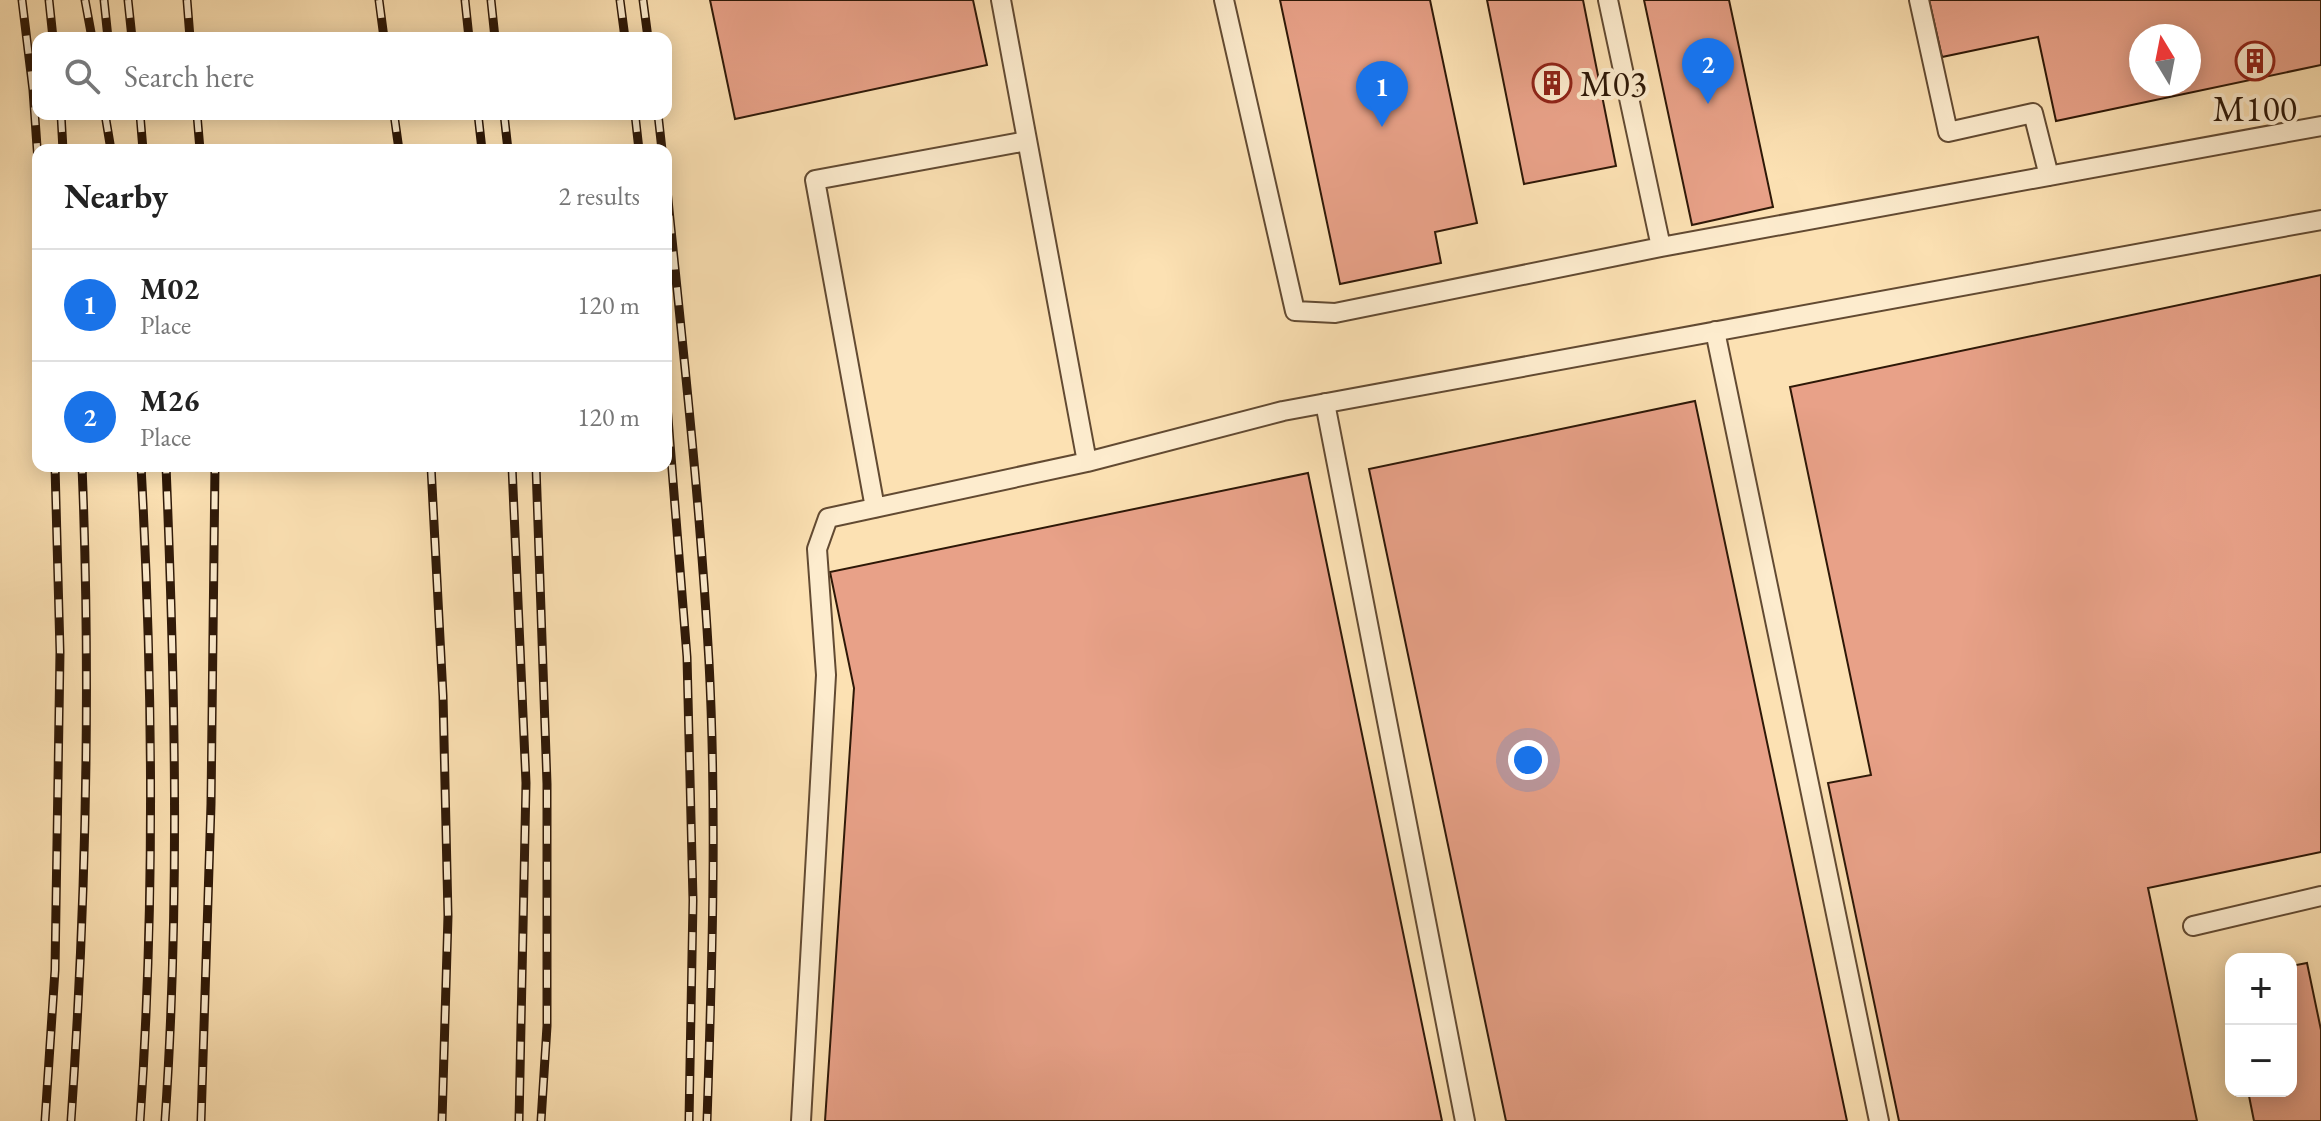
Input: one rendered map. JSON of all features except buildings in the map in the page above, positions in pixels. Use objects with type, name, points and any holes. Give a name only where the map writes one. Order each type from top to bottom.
[{"type":"lane","points":[[1001,0],[1087,462]]},
{"type":"lane","points":[[1224,0],[1295,311],[1335,313],[1661,247],[2321,126]]},
{"type":"lane","points":[[1608,0],[1661,247]]},
{"type":"lane","points":[[1919,0],[1948,132],[2033,113],[2049,176]]},
{"type":"lane","points":[[875,508],[815,180],[1027,141]]},
{"type":"lane","points":[[801,1121],[826,675],[817,549],[828,518],[1087,462],[1283,411],[2321,220]]},
{"type":"lane","points":[[1715,331],[1879,1121]]},
{"type":"lane","points":[[1325,403],[1465,1121]]},
{"type":"lane","points":[[2193,926],[2321,896]]},
{"type":"railway","points":[[22,0],[32,82]]},
{"type":"railway","points":[[49,0],[52,32]]},
{"type":"railway","points":[[85,0],[91,32]]},
{"type":"railway","points":[[104,0],[107,32]]},
{"type":"railway","points":[[128,0],[131,32]]},
{"type":"railway","points":[[187,0],[190,32]]},
{"type":"railway","points":[[379,0],[383,32]]},
{"type":"railway","points":[[465,0],[468,32]]},
{"type":"railway","points":[[491,0],[494,32]]},
{"type":"railway","points":[[620,0],[624,32]]},
{"type":"railway","points":[[643,0],[647,32]]},
{"type":"railway","points":[[35,120],[37,144]]},
{"type":"railway","points":[[61,120],[63,144]]},
{"type":"railway","points":[[106,120],[110,144]]},
{"type":"railway","points":[[140,120],[142,144]]},
{"type":"railway","points":[[198,120],[200,144]]},
{"type":"railway","points":[[395,120],[398,144]]},
{"type":"railway","points":[[479,120],[481,144]]},
{"type":"railway","points":[[505,120],[507,144]]},
{"type":"railway","points":[[636,120],[638,144]]},
{"type":"railway","points":[[659,120],[661,144]]},
{"type":"railway","points":[[672,240],[696,480],[709,662],[713,834],[707,1121]]},
{"type":"railway","points":[[672,468],[687,657],[693,900],[689,1121]]},
{"type":"railway","points":[[45,1121],[55,970],[60,652],[55,472]]},
{"type":"railway","points":[[71,1121],[86,794],[82,472]]},
{"type":"railway","points":[[140,1121],[148,957],[151,794],[141,472]]},
{"type":"railway","points":[[165,1121],[174,875],[172,630],[166,472]]},
{"type":"railway","points":[[201,1121],[211,804],[215,472]]},
{"type":"railway","points":[[431,472],[443,696],[448,916],[442,1121]]},
{"type":"railway","points":[[512,472],[526,783],[519,1121]]},
{"type":"railway","points":[[536,472],[547,784],[547,1026],[541,1121]]},
{"type":"place","name":"M100","points":[[2255,61]]},
{"type":"place","name":"M03","points":[[1552,83]]},
{"type":"place","name":"M26","points":[[1708,104]]},
{"type":"place","name":"M02","points":[[1382,127]]}]
